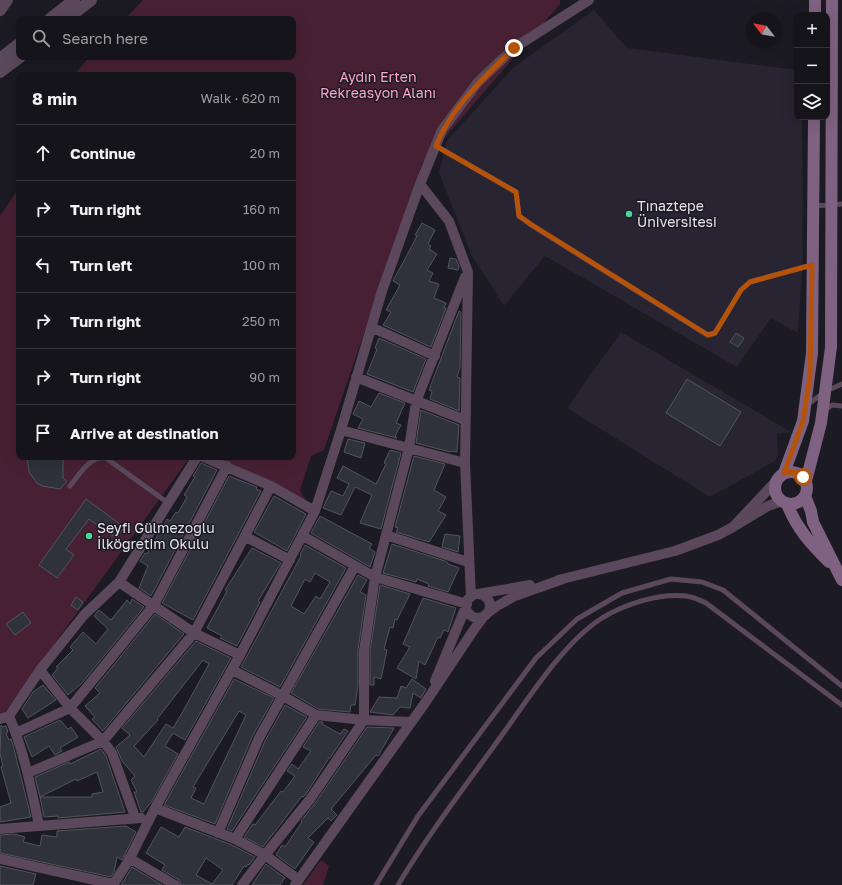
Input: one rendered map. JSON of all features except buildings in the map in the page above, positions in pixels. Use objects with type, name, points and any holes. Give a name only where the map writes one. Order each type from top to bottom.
[{"type":"main road","points":[[815,0],[815,12]]},
{"type":"main road","points":[[784,502],[797,503],[805,496],[807,491],[806,481],[812,464],[826,392],[831,347],[836,205],[832,0]]},
{"type":"main road","points":[[814,120],[812,353],[803,421],[782,476],[775,487],[776,493],[784,502],[806,540],[835,569]]},
{"type":"main road","points":[[782,476],[794,472],[803,477],[806,481]]},
{"type":"main road","points":[[805,496],[811,511],[813,522],[835,569],[842,580]]},
{"type":"street","points":[[0,10],[7,0]]},
{"type":"street","points":[[54,16],[74,0]]},
{"type":"street","points":[[72,16],[91,0]]},
{"type":"street","points":[[0,859],[113,884],[129,858],[155,808],[232,670],[315,511],[341,430],[371,327],[420,184],[442,130],[478,82],[514,48],[589,0]]},
{"type":"street","points":[[0,59],[16,46]]},
{"type":"street","points":[[0,72],[16,60]]},
{"type":"street","points":[[420,184],[449,221],[468,272],[465,463],[468,562],[472,598],[468,611],[473,616],[480,617],[515,596],[563,579]]},
{"type":"street","points":[[242,885],[264,855],[311,798],[364,720],[364,651],[375,577],[409,448],[416,402],[468,272]]},
{"type":"street","points":[[371,327],[435,356]]},
{"type":"street","points":[[356,378],[465,420]]},
{"type":"street","points":[[341,430],[465,463]]},
{"type":"street","points":[[39,825],[28,773],[16,733],[4,718],[84,615],[119,582],[195,460]]},
{"type":"street","points":[[212,460],[272,486],[315,511]]},
{"type":"street","points":[[16,733],[70,708],[154,605],[227,466]]},
{"type":"street","points":[[733,527],[782,476]]},
{"type":"street","points":[[28,773],[104,741],[194,633],[272,486]]},
{"type":"street","points":[[472,598],[563,579],[675,551],[718,535],[768,506],[784,502]]},
{"type":"street","points":[[386,534],[468,562]]},
{"type":"street","points":[[155,808],[235,839],[264,855],[297,883],[410,722],[425,704],[490,607],[488,599],[472,598],[375,577],[303,536]]},
{"type":"street","points":[[246,537],[290,560]]},
{"type":"street","points":[[218,833],[259,738],[355,566]]},
{"type":"street","points":[[119,582],[194,633],[240,655]]},
{"type":"street","points":[[425,704],[472,598]]},
{"type":"street","points":[[40,670],[70,708],[104,741],[112,753],[135,817]]},
{"type":"street","points":[[232,670],[316,715],[364,720],[410,722]]},
{"type":"street","points":[[235,839],[316,715]]},
{"type":"street","points":[[0,829],[135,817],[150,818]]},
{"type":"street","points":[[129,858],[175,885]]},
{"type":"lane","points":[[436,146],[516,192],[519,216],[708,335],[715,333],[741,290],[750,282],[812,265]]},
{"type":"lane","points":[[813,206],[836,205]]},
{"type":"lane","points":[[805,407],[826,392],[842,384]]},
{"type":"lane","points":[[822,412],[832,405],[842,406]]},
{"type":"lane","points":[[70,486],[86,466],[94,460]]},
{"type":"lane","points":[[109,460],[168,503]]},
{"type":"lane","points":[[376,885],[418,816],[536,658],[578,619],[622,593],[671,579],[702,582],[723,590],[842,686]]},
{"type":"lane","points":[[398,885],[420,848],[547,674],[579,637],[602,618],[632,604],[671,595],[688,596],[706,603],[842,705]]},
{"type":"shaded area","name":"Tınaztepe Üniversitesi","points":[[594,10],[627,48],[794,70],[794,120],[802,120],[803,256],[798,333],[771,318],[737,367],[545,256],[504,306],[471,254],[439,173],[446,142],[513,68]]},
{"type":"shaded area","points":[[621,332],[791,432],[777,434],[778,455],[775,461],[710,497],[567,408]]},
{"type":"green space","name":"Aydın Erten Rekreasyon Alanı","points":[[143,0],[560,0],[560,4],[422,164],[324,450],[311,456],[300,490],[307,503],[218,460],[296,460],[296,72],[76,72],[86,60],[296,60],[296,16],[128,16]]},
{"type":"green space","points":[[16,192],[16,460],[188,460],[5,712],[0,714],[0,216]]},
{"type":"green space","points":[[321,860],[329,866],[323,885],[303,885]]},
{"type":"place","name":"Tınaztepe Üniversitesi","points":[[629,214]]},
{"type":"place","name":"Seyfi Gülmezoğlu İlköğretim Okulu","points":[[89,536]]},
{"type":"route","points":[[514,48],[478,82],[442,130],[436,146],[516,192],[519,216],[708,335],[715,333],[744,286],[750,282],[762,278],[812,265],[812,353],[807,399],[803,421],[784,473],[794,472],[803,477]]}]
